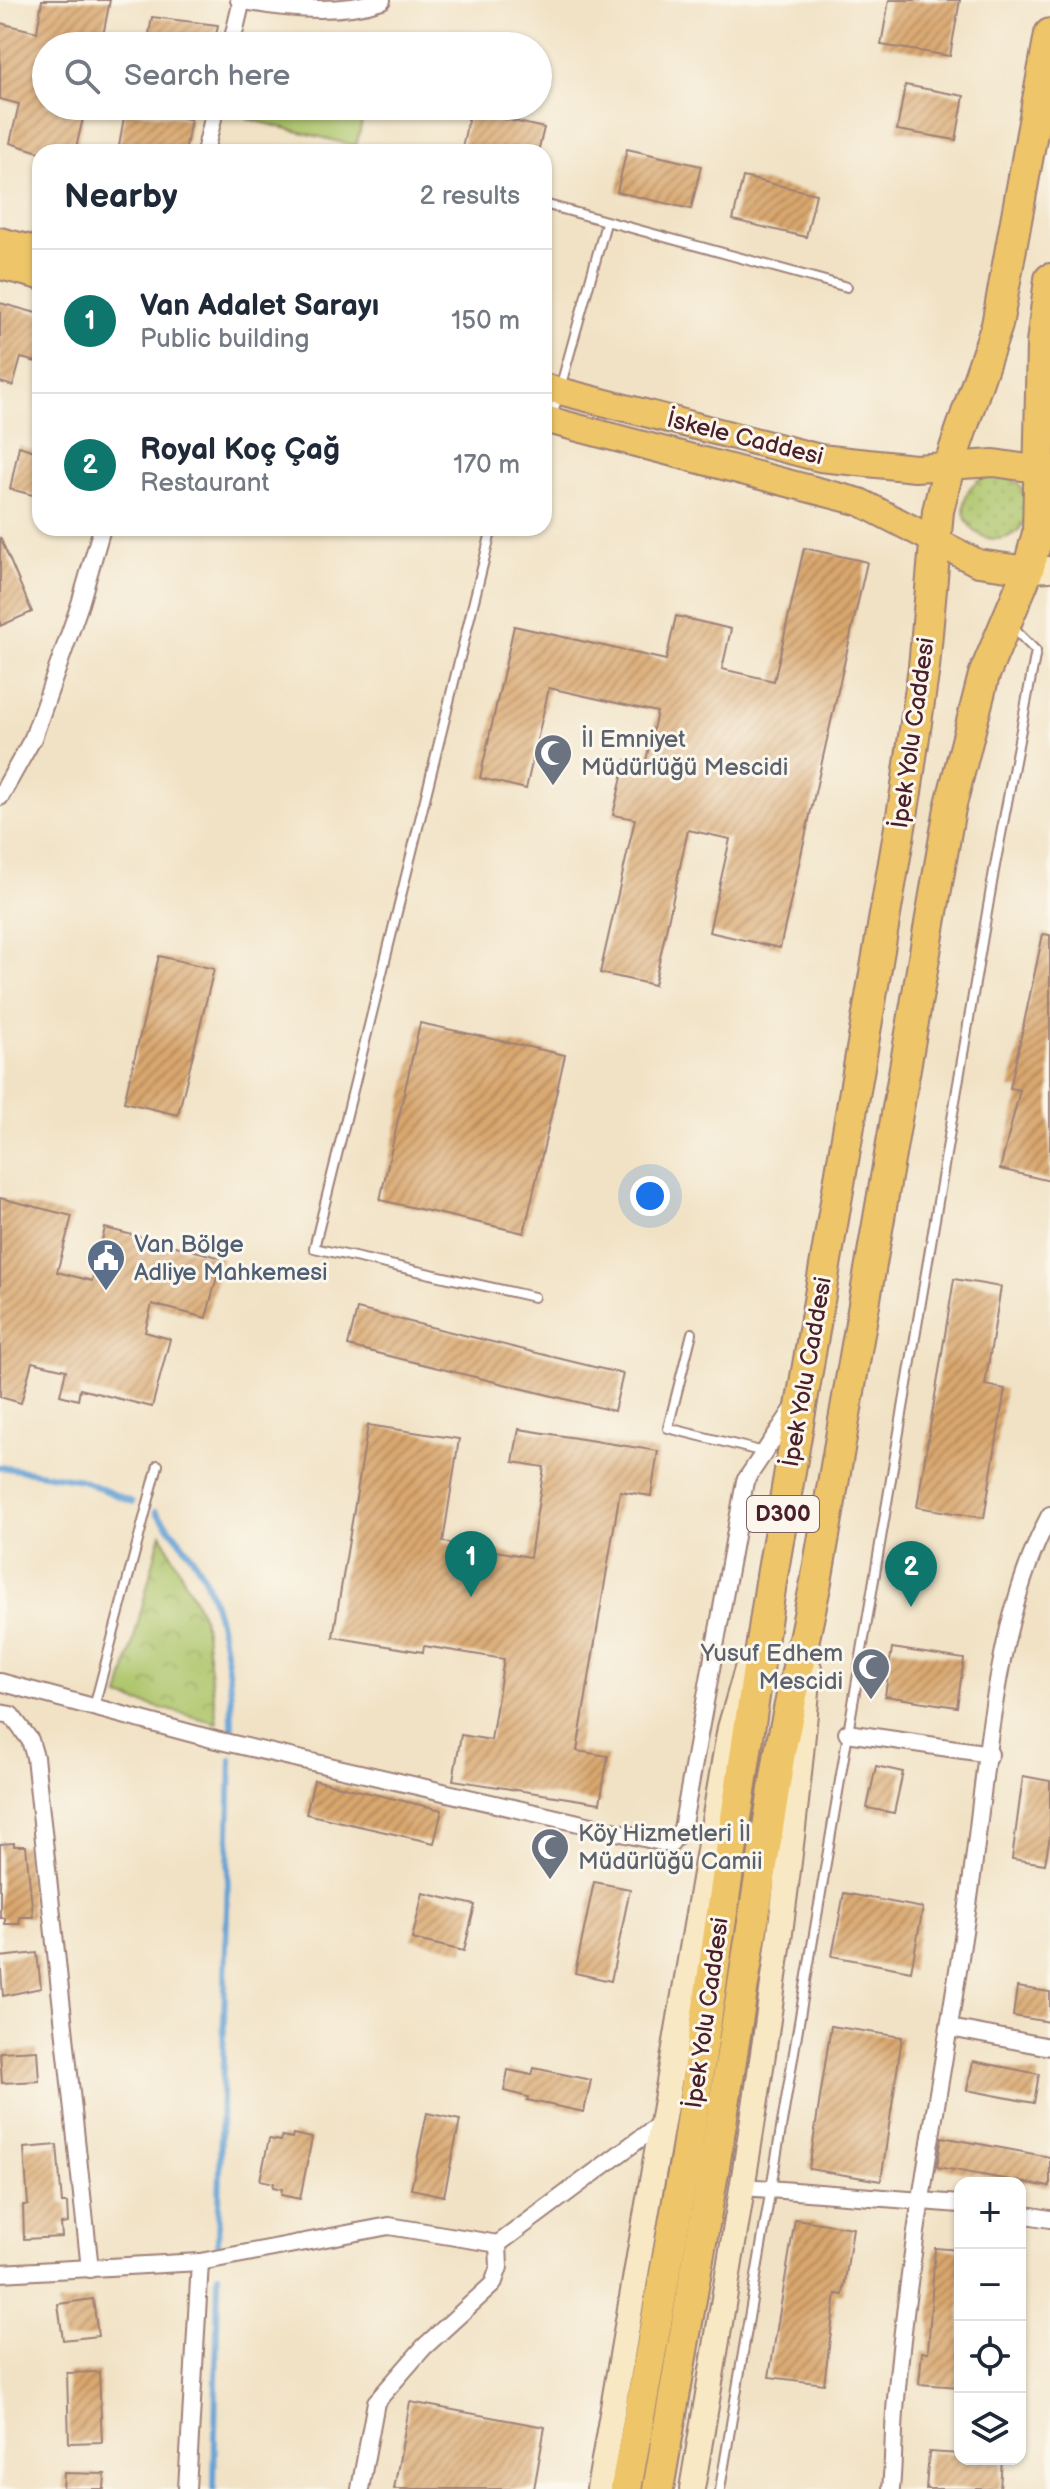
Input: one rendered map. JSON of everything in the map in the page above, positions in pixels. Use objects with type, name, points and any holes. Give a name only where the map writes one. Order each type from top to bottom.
[{"type":"highway","name":"İpek Yolu Caddesi","points":[[626,2489],[685,2162],[771,1582],[906,792],[938,511],[949,466],[997,325],[1050,34]]},
{"type":"highway","name":"İpek Yolu Caddesi","points":[[658,2489],[714,2167],[780,1752],[816,1582],[950,808],[984,675],[1005,620],[1039,569],[1038,533],[1046,479],[1042,343],[1050,281]]},
{"type":"main road","points":[[0,241],[32,249]]},
{"type":"main road","points":[[0,266],[32,274]]},
{"type":"main road","name":"İskele Caddesi","points":[[552,389],[820,458],[915,468],[1010,464],[1046,479]]},
{"type":"main road","points":[[552,421],[860,502],[937,539],[978,563],[1039,569]]},
{"type":"street","points":[[234,32],[241,0],[306,9],[369,4],[382,0]]},
{"type":"street","points":[[207,144],[213,120]]},
{"type":"street","points":[[0,797],[8,789],[33,738],[80,604],[100,536]]},
{"type":"street","points":[[0,1682],[216,1740],[670,1844],[682,1829],[745,1481],[803,1396]]},
{"type":"street","points":[[891,2489],[896,2400],[921,2199],[950,2028],[1000,1673],[1018,1594],[1050,1515]]},
{"type":"street","points":[[599,2489],[730,1728],[771,1582]]},
{"type":"street","points":[[692,2489],[743,2187],[787,1896],[816,1582]]},
{"type":"street","points":[[0,1713],[11,1715],[16,1721],[30,1740],[35,1757],[90,2269]]},
{"type":"street","points":[[847,1733],[990,1754]]},
{"type":"street","points":[[950,2028],[1050,2047]]},
{"type":"street","points":[[0,2273],[200,2262],[389,2226],[498,2244],[661,2123]]},
{"type":"street","points":[[743,2187],[954,2203]]},
{"type":"street","points":[[1026,2215],[1050,2219]]},
{"type":"street","points":[[360,2489],[376,2402],[424,2347],[493,2284],[499,2267],[498,2244]]},
{"type":"street","points":[[187,2489],[200,2262]]},
{"type":"lane","points":[[552,206],[847,287]]},
{"type":"lane","points":[[552,389],[606,223]]},
{"type":"lane","points":[[490,536],[314,1248],[534,1297]]},
{"type":"lane","points":[[720,2489],[991,887],[1036,651],[1005,620]]},
{"type":"lane","points":[[692,1333],[668,1428],[765,1452]]},
{"type":"lane","points":[[94,1707],[158,1465]]},
{"type":"green space","points":[[252,120],[362,120],[356,144]]},
{"type":"green space","points":[[996,475],[1008,477],[1019,484],[1026,495],[1026,519],[1019,530],[1008,537],[996,539],[984,537],[973,530],[966,519],[964,507],[966,495],[973,484],[984,477]]},
{"type":"green space","points":[[161,1533],[203,1617],[217,1723],[119,1697]]},
{"type":"building","points":[[42,0],[110,0],[104,32],[37,32]]},
{"type":"building","points":[[889,0],[960,0],[950,56],[881,45]]},
{"type":"building","points":[[152,17],[218,25],[217,32],[149,32]]},
{"type":"building","points":[[0,23],[37,32],[32,32],[32,120],[83,120],[77,144],[32,144],[32,150],[10,143],[19,104],[0,99]]},
{"type":"building","points":[[905,85],[964,96],[956,140],[897,130]]},
{"type":"building","points":[[123,120],[191,120],[186,144],[119,144]]},
{"type":"building","points":[[468,120],[509,120],[544,128],[540,144],[463,144]]},
{"type":"building","points":[[627,149],[701,166],[691,209],[617,192]]},
{"type":"building","points":[[743,177],[816,194],[806,237],[733,220]]},
{"type":"building","points":[[0,303],[32,312],[32,361],[21,358],[13,386],[0,382]]},
{"type":"building","points":[[19,446],[32,450],[32,495],[10,489]]},
{"type":"building","points":[[0,537],[32,612],[0,626]]},
{"type":"building","points":[[804,548],[867,562],[780,948],[709,932],[730,839],[688,830],[654,985],[600,973],[635,819],[613,815],[626,760],[645,765],[657,712],[549,688],[526,789],[480,778],[514,626],[666,660],[676,616],[731,629],[722,669],[774,681]]},
{"type":"building","points":[[1043,934],[1050,935],[1050,1181],[1000,1169],[1020,1090],[1010,1088]]},
{"type":"building","points":[[159,956],[214,969],[178,1115],[124,1102]]},
{"type":"building","points":[[420,1023],[565,1055],[524,1233],[380,1200]]},
{"type":"building","name":"Van Bölge Adliye Mahkemesi","points":[[0,1198],[72,1216],[57,1272],[92,1281],[105,1228],[222,1258],[206,1318],[152,1304],[145,1332],[170,1339],[152,1407],[80,1389],[78,1400],[60,1395],[66,1370],[32,1362],[21,1403],[0,1397]]},
{"type":"building","points":[[954,1279],[1001,1287],[985,1385],[1005,1389],[984,1518],[917,1507]]},
{"type":"building","points":[[357,1309],[623,1374],[614,1411],[348,1346]]},
{"type":"building","points":[[368,1425],[459,1439],[443,1542],[530,1557],[544,1467],[513,1462],[519,1429],[658,1451],[651,1496],[620,1491],[577,1751],[608,1756],[600,1803],[453,1780],[461,1735],[491,1740],[504,1659],[424,1646],[423,1652],[333,1637]]},
{"type":"building","points":[[892,1648],[964,1659],[957,1707],[885,1696]]},
{"type":"building","points":[[876,1766],[903,1772],[894,1813],[867,1808]]},
{"type":"building","points":[[1023,1776],[1050,1781],[1050,1836],[1045,1864],[1012,1859]]},
{"type":"building","points":[[314,1780],[442,1810],[434,1843],[306,1814]]},
{"type":"building","points":[[14,1843],[14,1846],[26,1846],[33,1917],[19,1917],[20,1924],[5,1924],[5,1918],[0,1918],[0,1844]]},
{"type":"building","points":[[594,1882],[630,1889],[611,1981],[575,1973]]},
{"type":"building","points":[[423,1893],[475,1905],[464,1951],[412,1939]]},
{"type":"building","points":[[844,1893],[923,1908],[911,1971],[832,1956]]},
{"type":"building","points":[[37,1953],[41,1988],[3,1996],[0,1957]]},
{"type":"building","points":[[1017,1987],[1050,1992],[1050,2022],[1013,2016]]},
{"type":"building","points":[[831,2026],[902,2037],[881,2181],[809,2169]]},
{"type":"building","points":[[37,2050],[39,2081],[2,2083],[0,2052]]},
{"type":"building","points":[[973,2061],[1039,2074],[1034,2103],[967,2090]]},
{"type":"building","points":[[534,2068],[591,2080],[584,2112],[527,2100],[528,2097],[504,2091],[508,2070],[532,2075]]},
{"type":"building","points":[[427,2113],[460,2120],[444,2196],[411,2189]]},
{"type":"building","points":[[293,2134],[312,2138],[300,2199],[281,2195],[282,2189],[273,2187],[274,2183],[260,2180],[269,2139],[281,2141],[282,2136],[292,2138]]},
{"type":"building","points":[[942,2137],[1050,2157],[1050,2187],[1026,2183],[1026,2177],[994,2177],[937,2167]]},
{"type":"building","points":[[57,2145],[62,2203],[67,2203],[68,2223],[61,2224],[62,2237],[24,2239],[23,2205],[28,2205],[24,2148]]},
{"type":"building","points":[[795,2219],[853,2228],[843,2295],[836,2294],[824,2384],[769,2377]]},
{"type":"building","points":[[935,2248],[954,2250],[954,2387],[919,2384],[922,2352],[928,2352]]},
{"type":"building","points":[[93,2299],[98,2336],[63,2340],[58,2304]]},
{"type":"building","points":[[99,2372],[102,2442],[69,2443],[67,2373]]},
{"type":"building","points":[[410,2402],[545,2427],[534,2489],[394,2489]]},
{"type":"building","points":[[929,2452],[954,2454],[954,2465],[1002,2465],[1000,2489],[926,2489]]},
{"type":"building","points":[[64,2473],[105,2474],[104,2489],[63,2489]]},
{"type":"waterway","points":[[0,1467],[81,1480],[132,1502]]},
{"type":"waterway","points":[[156,1512],[196,1563],[212,1598],[226,1654],[232,1728]]},
{"type":"waterway","points":[[218,2243],[231,1760]]},
{"type":"waterway","points":[[214,2489],[218,2275]]},
{"type":"place","name":"İl Emniyet Müdürlüğü Mescidi","points":[[553,787]]},
{"type":"place","name":"Van Bölge Adliye Mahkemesi","points":[[106,1292]]},
{"type":"place","name":"Van Adalet Sarayı","points":[[471,1597]]},
{"type":"place","name":"Royal Koç Çağ","points":[[911,1607]]},
{"type":"place","name":"Yusuf Edhem Mescidi","points":[[871,1701]]},
{"type":"place","name":"Köy Hizmetleri İl Müdürlüğü Camii","points":[[550,1881]]}]
